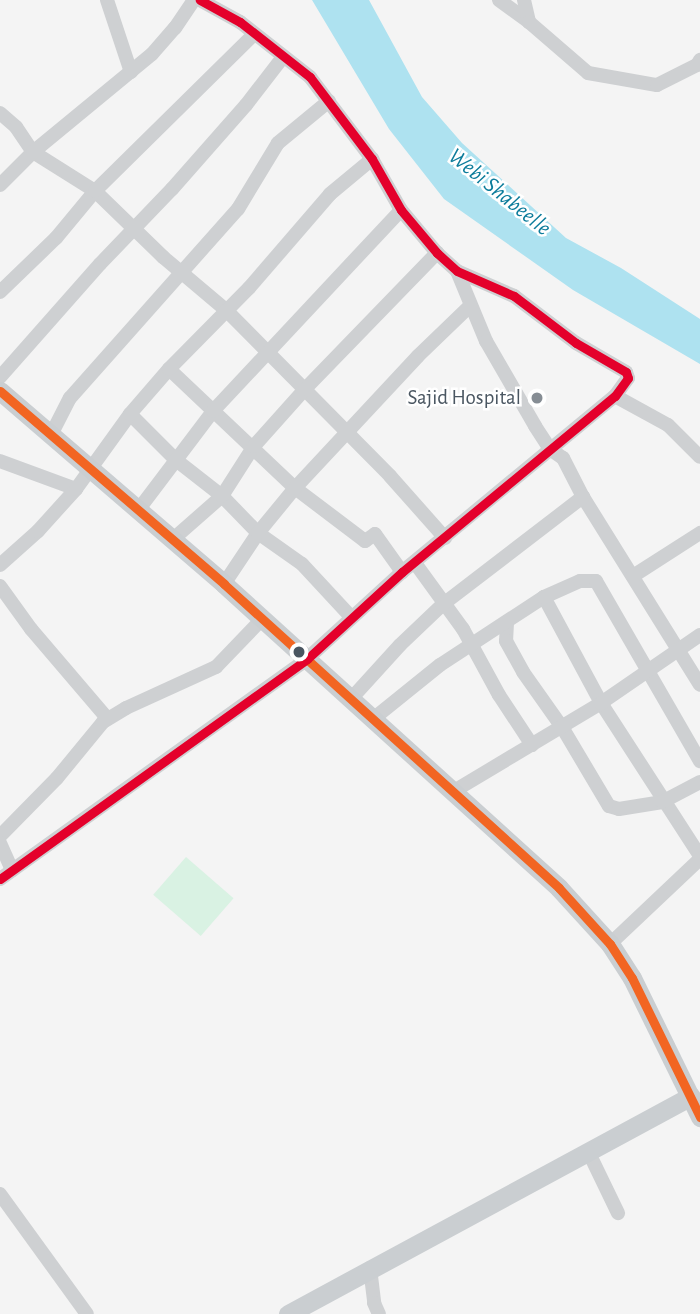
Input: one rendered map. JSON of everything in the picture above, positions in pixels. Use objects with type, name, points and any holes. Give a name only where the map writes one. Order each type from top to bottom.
[{"type":"main road","points":[[0,391],[52,433],[224,584],[559,888],[610,944],[632,978],[695,1093],[700,1116]]},
{"type":"main road","points":[[289,1314],[695,1093]]},
{"type":"street","points":[[107,0],[131,72]]},
{"type":"street","points":[[0,185],[33,152],[131,72],[176,28],[194,0]]},
{"type":"street","points":[[3,876],[307,659],[408,567],[615,396],[626,383],[626,372],[576,343],[514,296],[457,271],[437,253],[401,210],[372,159],[310,77],[253,35],[240,22],[200,0]]},
{"type":"street","points":[[499,0],[588,73],[657,85],[699,65]]},
{"type":"street","points":[[524,0],[528,22]]},
{"type":"street","points":[[0,292],[56,238],[95,191],[253,35]]},
{"type":"street","points":[[0,377],[134,226],[172,189],[246,105],[282,57]]},
{"type":"street","points":[[52,433],[70,398],[151,303],[183,272],[238,209],[278,143],[329,101]]},
{"type":"street","points":[[0,113],[16,128],[33,152],[95,191],[226,310],[305,389],[346,435],[390,476],[445,538]]},
{"type":"street","points":[[0,565],[38,531],[76,489],[130,414],[169,369],[323,207],[330,194],[372,159]]},
{"type":"street","points":[[139,509],[213,411],[401,210]]},
{"type":"street","points":[[172,540],[222,496],[254,446],[305,389],[437,253]]},
{"type":"street","points":[[457,271],[486,341],[550,449],[563,458],[583,497],[700,685]]},
{"type":"street","points":[[224,584],[258,533],[295,488],[418,356],[470,306]]},
{"type":"street","points":[[169,369],[254,446],[295,488],[365,541],[375,534],[408,567],[442,605],[472,646],[531,745]]},
{"type":"street","points":[[615,396],[668,425],[700,457]]},
{"type":"street","points":[[130,414],[176,460],[222,496],[258,533],[302,564],[351,617]]},
{"type":"street","points":[[0,461],[76,489]]},
{"type":"street","points":[[350,700],[400,645],[442,605],[583,497]]},
{"type":"street","points":[[633,576],[700,533]]},
{"type":"street","points":[[373,719],[440,664],[472,646],[544,597],[580,581],[596,581],[700,761]]},
{"type":"street","points":[[0,586],[32,629],[108,719]]},
{"type":"street","points":[[544,597],[601,703],[700,858],[610,944]]},
{"type":"street","points":[[0,836],[57,778],[108,719],[126,708],[216,667],[262,619]]},
{"type":"street","points":[[507,623],[506,641],[523,672],[562,727],[610,806],[619,809],[663,802],[700,782]]},
{"type":"street","points":[[454,791],[601,703],[700,635]]},
{"type":"street","points":[[0,843],[3,876]]},
{"type":"street","points":[[588,1151],[618,1213]]},
{"type":"street","points":[[0,1194],[87,1314]]},
{"type":"street","points":[[370,1268],[373,1303],[379,1314]]},
{"type":"green space","points":[[186,857],[234,898],[201,936],[153,895]]},
{"type":"water","name":"Webi Shabeelle","points":[[312,0],[369,0],[422,97],[462,143],[566,238],[621,268],[700,319],[700,364],[573,290],[444,199],[389,129]]},
{"type":"transit line","points":[[0,879],[307,659],[402,572],[615,396],[628,378],[626,372],[576,343],[514,296],[457,271],[437,253],[401,210],[372,159],[310,77],[240,22],[200,0]]},
{"type":"transit line","points":[[0,391],[224,584],[559,888],[610,944],[632,978],[700,1117]]},
{"type":"place","name":"Sajid Hospital","points":[[537,398]]}]
